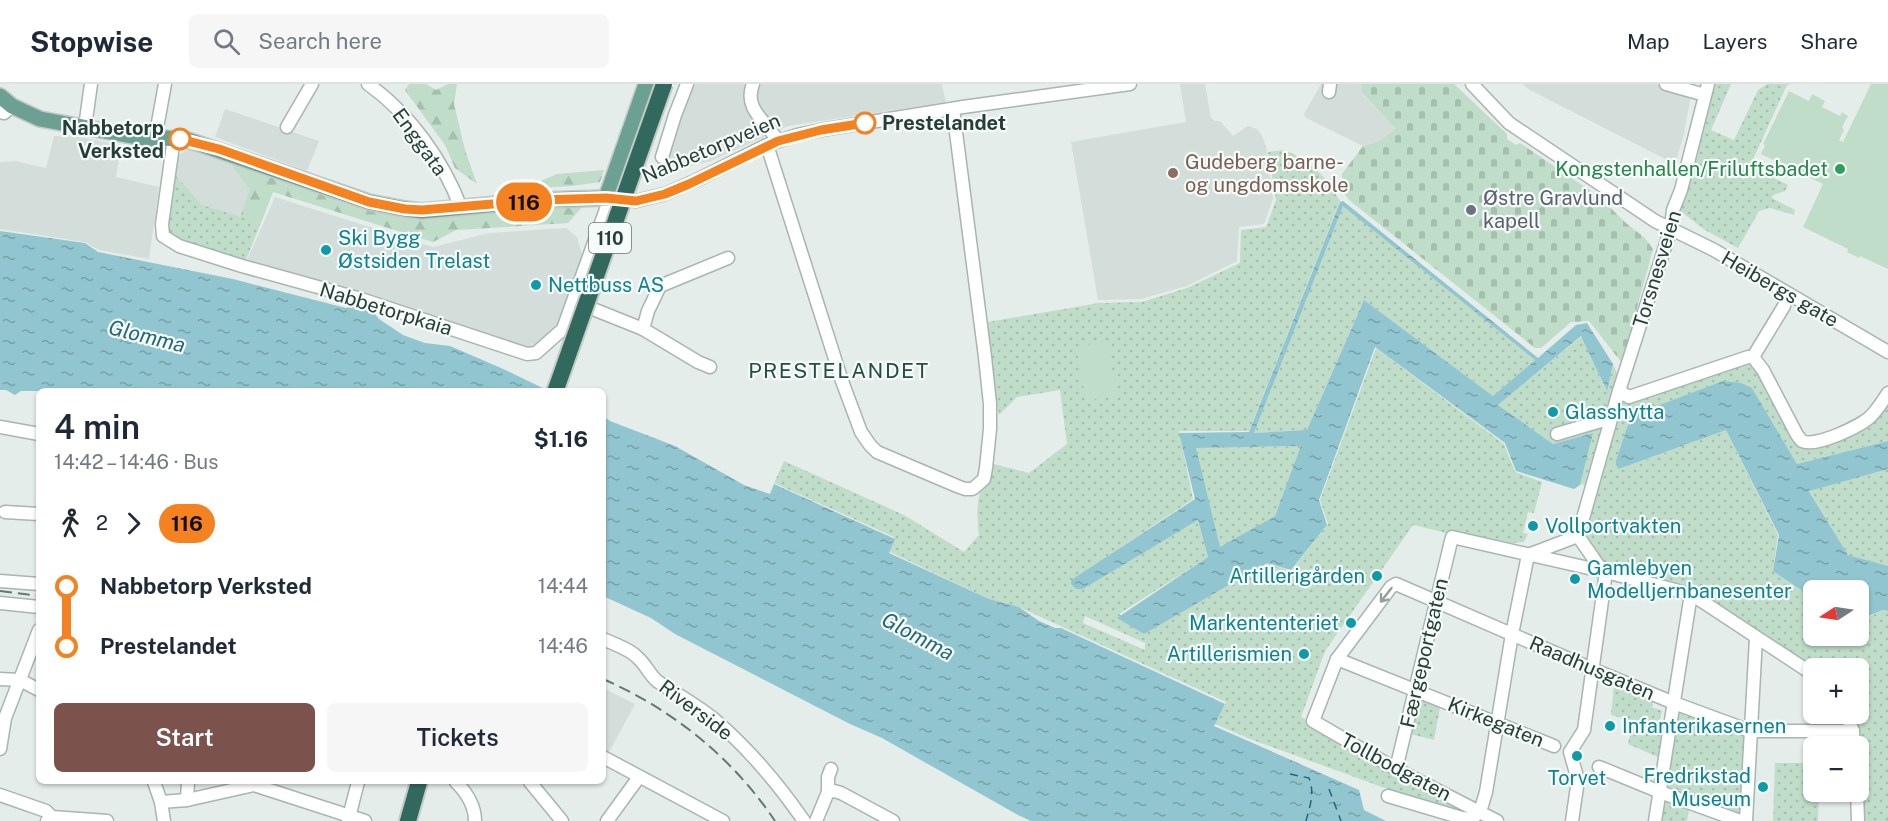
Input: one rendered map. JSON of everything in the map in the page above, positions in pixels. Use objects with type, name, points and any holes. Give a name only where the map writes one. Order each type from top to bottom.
[{"type":"highway","name":"110","points":[[556,388],[664,84]]},
{"type":"highway","points":[[408,821],[417,788]]},
{"type":"main road","points":[[608,198],[646,84]]},
{"type":"main road","name":"Nabbetorpveien","points":[[0,96],[6,109],[40,119],[155,138],[188,141],[219,149],[354,197],[389,207],[422,210],[541,200],[608,198]]},
{"type":"street","points":[[85,127],[91,84]]},
{"type":"street","points":[[155,138],[165,84]]},
{"type":"street","points":[[287,127],[312,84]]},
{"type":"street","name":"Enggata","points":[[368,84],[390,101],[416,130],[443,170],[461,208]]},
{"type":"street","points":[[662,158],[687,84]]},
{"type":"street","points":[[753,84],[750,93],[751,104],[773,143],[842,381],[865,439],[877,452],[957,486],[972,489],[984,479],[990,404],[953,109]]},
{"type":"street","name":"Nabbetorpveien","points":[[608,198],[636,201],[665,194],[773,143],[821,130],[953,109],[1058,89],[1130,84]]},
{"type":"street","name":"Heibergs gate","points":[[1472,84],[1509,123],[1655,221],[1714,250],[1888,352]]},
{"type":"street","points":[[1666,84],[1706,89]]},
{"type":"street","name":"Torsnesveien","points":[[1578,536],[1619,391],[1671,228],[1673,210],[1681,190],[1706,89]]},
{"type":"street","name":"Nabbetorpkaia","points":[[174,138],[162,224],[163,236],[179,246],[361,299],[526,354],[536,354],[563,329],[608,198]]},
{"type":"street","points":[[643,328],[660,286],[728,258]]},
{"type":"street","points":[[574,301],[643,328],[698,362],[711,367]]},
{"type":"street","points":[[1754,357],[1784,306]]},
{"type":"street","points":[[1619,391],[1629,397],[1748,357],[1754,357]]},
{"type":"street","points":[[1754,357],[1796,433],[1801,440],[1807,442],[1822,440],[1854,428],[1870,417],[1888,393]]},
{"type":"street","points":[[1557,434],[1611,418]]},
{"type":"street","points":[[0,427],[36,433]]},
{"type":"street","points":[[5,512],[36,514]]},
{"type":"street","points":[[1528,555],[1578,536],[1598,565],[1606,572]]},
{"type":"street","name":"Færgeportgaten","points":[[1396,769],[1452,537],[1528,555]]},
{"type":"street","points":[[1528,555],[1691,594],[1803,668]]},
{"type":"street","points":[[1388,796],[1462,818],[1471,819],[1480,812],[1486,792],[1512,634],[1528,555]]},
{"type":"street","points":[[1572,821],[1578,780],[1570,752],[1584,729],[1606,572]]},
{"type":"street","points":[[0,581],[36,584]]},
{"type":"street","name":"Raadhusgaten","points":[[1337,659],[1391,587],[1396,584],[1592,669],[1750,731]]},
{"type":"street","points":[[1655,821],[1691,594]]},
{"type":"street","points":[[0,603],[36,607]]},
{"type":"street","points":[[0,749],[5,718],[36,638]]},
{"type":"street","points":[[1746,821],[1756,638]]},
{"type":"street","name":"Riverside","points":[[606,640],[636,655],[651,676],[713,718],[735,738],[779,788],[804,821]]},
{"type":"street","name":"Kirkegaten","points":[[1337,659],[1554,746]]},
{"type":"street","name":"Tollbodgaten","points":[[1337,659],[1313,721],[1396,769],[1497,821]]},
{"type":"street","points":[[0,679],[20,680],[36,688]]},
{"type":"street","points":[[1850,724],[1853,736]]},
{"type":"street","points":[[1750,731],[1853,731]]},
{"type":"street","points":[[606,760],[723,821]]},
{"type":"street","points":[[1599,767],[1740,821]]},
{"type":"street","points":[[816,821],[828,792],[828,777],[831,769]]},
{"type":"street","points":[[607,821],[639,777]]},
{"type":"street","points":[[155,784],[164,821]]},
{"type":"street","points":[[187,800],[188,784]]},
{"type":"street","points":[[349,819],[358,784]]},
{"type":"street","points":[[458,784],[472,805],[475,821]]},
{"type":"street","points":[[532,784],[562,821]]},
{"type":"street","points":[[161,802],[187,800],[254,785],[349,819],[365,821]]},
{"type":"street","points":[[828,792],[842,793],[893,821]]},
{"type":"street","points":[[0,795],[46,811],[49,819],[106,821]]},
{"type":"street","points":[[1857,802],[1858,821]]},
{"type":"shaded area","points":[[691,84],[942,84],[946,102],[788,126],[711,161],[677,169],[658,160]]},
{"type":"shaded area","name":"Gudeberg barne- og ungdomsskole","points":[[1180,84],[1205,84],[1211,118],[1220,121],[1233,136],[1248,126],[1257,129],[1261,134],[1266,146],[1273,199],[1264,224],[1239,227],[1237,261],[1187,286],[1141,299],[1098,300],[1071,142],[1186,122]]},
{"type":"shaded area","points":[[1321,84],[1361,84],[1362,94],[1396,129],[1378,142],[1363,146],[1306,118],[1304,114]]},
{"type":"shaded area","points":[[1523,84],[1693,84],[1684,134],[1675,164],[1528,89]]},
{"type":"shaded area","points":[[225,109],[319,141],[307,171],[215,137]]},
{"type":"shaded area","points":[[54,136],[80,137],[121,145],[116,177],[159,187],[149,259],[99,250],[85,242],[0,229],[0,162],[16,161],[46,168]]},
{"type":"shaded area","points":[[190,147],[224,156],[251,189],[240,217],[202,205],[176,176],[177,157]]},
{"type":"shaded area","points":[[275,197],[433,247],[490,233],[566,228],[577,237],[583,258],[557,331],[544,344],[522,347],[247,260]]},
{"type":"shaded area","points":[[606,690],[635,704],[608,754],[606,753]]},
{"type":"green space","points":[[409,84],[426,84],[436,90],[448,84],[457,84],[454,104],[465,150],[477,184],[455,168],[445,145],[405,90]]},
{"type":"green space","points":[[1361,84],[1454,84],[1507,134],[1507,139],[1516,145],[1520,143],[1598,196],[1645,238],[1653,249],[1622,363],[1589,321],[1571,322],[1541,348],[1535,348],[1349,200],[1343,192],[1342,174],[1363,146],[1378,142],[1396,129],[1362,93]]},
{"type":"green space","points":[[1715,84],[1731,84],[1711,130],[1734,140],[1758,90],[1767,84],[1791,84],[1787,85],[1750,166],[1788,185],[1785,191],[1773,195],[1772,198],[1795,210],[1794,215],[1770,208],[1759,211],[1738,248],[1705,230],[1679,210]]},
{"type":"green space","name":"Kongstenhallen/Friluftsbadet","points":[[1871,84],[1888,84],[1888,269],[1860,256],[1859,258],[1847,252],[1848,249],[1803,227],[1823,184],[1761,154],[1765,145],[1763,144],[1789,91],[1809,101],[1812,94],[1825,101],[1822,107],[1840,116],[1842,112],[1848,116],[1839,140],[1843,142]]},
{"type":"green space","points":[[1283,150],[1301,158],[1323,177],[1340,201],[1249,431],[1179,431],[1193,499],[1070,581],[1076,589],[1083,589],[1198,520],[1208,557],[1119,614],[1147,632],[1267,563],[1291,571],[1328,524],[1320,500],[1376,348],[1504,444],[1515,472],[1542,482],[1534,513],[1528,512],[1523,533],[1528,534],[1524,542],[1512,543],[1485,537],[1481,541],[1413,525],[1325,651],[1301,717],[1470,812],[1459,815],[1250,739],[1215,724],[1226,702],[1019,607],[989,599],[890,552],[894,537],[774,483],[784,461],[904,515],[964,552],[979,535],[977,514],[979,498],[990,463],[1029,473],[1067,444],[1060,390],[1017,397],[999,415],[992,374],[988,322],[1099,303],[1142,302],[1187,288],[1240,263],[1241,230],[1266,227],[1276,200],[1268,152]],"holes":[[[1085,616],[1145,643],[1145,650],[1083,623]]]},
{"type":"green space","points":[[224,155],[373,205],[530,207],[584,205],[568,223],[456,230],[433,242],[273,192],[261,223],[240,217],[250,189]]},
{"type":"green space","points":[[604,170],[600,182],[522,189],[557,174]]},
{"type":"green space","points":[[176,176],[202,205],[261,223],[245,262],[172,237],[167,228]]},
{"type":"green space","points":[[1343,205],[1535,360],[1493,396],[1364,300],[1307,430],[1254,433]]},
{"type":"green space","points":[[1582,336],[1606,390],[1613,364],[1624,390],[1621,404],[1750,362],[1758,367],[1801,444],[1832,440],[1888,398],[1888,441],[1797,464],[1752,388],[1631,416],[1616,465],[1620,469],[1726,430],[1778,535],[1773,571],[1803,591],[1803,646],[1869,646],[1869,617],[1884,610],[1888,611],[1888,821],[1861,821],[1860,802],[1869,802],[1869,736],[1855,736],[1851,724],[1869,724],[1869,658],[1803,658],[1803,663],[1709,597],[1688,585],[1601,564],[1579,538],[1594,482],[1580,485],[1593,433],[1553,444],[1498,405]]},
{"type":"green space","points":[[1107,341],[1117,395],[1086,401],[1076,347]]},
{"type":"green space","points":[[1302,446],[1275,516],[1220,548],[1195,448]]},
{"type":"green space","points":[[1888,469],[1888,566],[1848,555],[1809,490]]},
{"type":"green space","points":[[1614,685],[1653,702],[1652,707],[1662,711],[1658,731],[1663,733],[1660,758],[1628,744],[1633,721],[1611,715]]},
{"type":"green space","points":[[1418,698],[1440,708],[1434,740],[1410,734]]},
{"type":"green space","points":[[1676,706],[1748,732],[1744,821],[1662,790]]},
{"type":"green space","points":[[1775,763],[1803,763],[1803,802],[1819,802],[1818,821],[1773,821]]},
{"type":"green space","points":[[1665,801],[1689,809],[1687,821],[1662,821]]},
{"type":"water","points":[[1343,201],[1538,358],[1576,325],[1587,323],[1613,364],[1607,391],[1581,336],[1498,405],[1553,444],[1593,433],[1580,485],[1574,489],[1516,471],[1505,443],[1375,347],[1319,500],[1327,525],[1291,570],[1267,563],[1144,634],[1117,618],[1208,557],[1198,520],[1083,589],[1076,589],[1071,584],[1071,580],[1195,499],[1179,433],[1249,432],[1340,202]],"holes":[[[1343,206],[1535,360],[1493,396],[1364,300],[1307,430],[1254,433]],[[1301,446],[1275,516],[1220,547],[1196,448]]]},
{"type":"water","name":"Glomma","points":[[0,231],[85,243],[98,252],[233,279],[346,308],[354,305],[373,312],[379,319],[403,335],[425,343],[450,346],[543,388],[36,388],[36,391],[21,391],[15,395],[6,390],[0,390]]},
{"type":"water","points":[[1723,381],[1741,383],[1752,388],[1797,464],[1888,441],[1888,469],[1809,491],[1848,555],[1888,566],[1888,611],[1883,610],[1869,616],[1869,580],[1803,580],[1803,591],[1773,571],[1779,535],[1726,430],[1619,469],[1616,460],[1631,416]]},
{"type":"water","name":"Glomma","points":[[606,418],[675,446],[744,485],[770,494],[774,484],[895,539],[889,553],[989,599],[1019,607],[1039,621],[1055,628],[1061,628],[1225,704],[1214,726],[1359,790],[1364,810],[1386,821],[1031,821],[882,738],[850,724],[675,634],[651,618],[606,597]]},
{"type":"ferry route","points":[[1290,774],[1309,778],[1312,794],[1306,821]]},
{"type":"ferry route","points":[[1329,789],[1341,821]]},
{"type":"railway","points":[[0,591],[36,596]]},
{"type":"railway","points":[[606,680],[653,705],[699,738],[740,776],[775,821]]},
{"type":"bus line","name":"116","points":[[180,139],[219,149],[369,202],[405,209],[441,210],[541,200],[606,198],[636,201],[665,194],[689,184],[778,141],[821,130],[865,123]]},
{"type":"place","name":"Prestelandet","points":[[865,123]]},
{"type":"place","name":"Nabbetorp Verksted","points":[[180,139]]},
{"type":"place","name":"Kongstenhallen/Friluftsbadet","points":[[1840,169]]},
{"type":"place","name":"Gudeberg barne- og ungdomsskole","points":[[1173,173]]},
{"type":"place","name":"Østre Gravlund kapell","points":[[1471,210]]},
{"type":"place","name":"Ski Bygg Østsiden Trelast","points":[[326,250]]},
{"type":"place","name":"Nettbuss AS","points":[[536,285]]},
{"type":"place","name":"Glasshytta","points":[[1553,412]]},
{"type":"place","name":"Vollportvakten","points":[[1533,526]]},
{"type":"place","name":"Artillerigården","points":[[1377,576]]},
{"type":"place","name":"Gamlebyen Modelljernbanesenter","points":[[1575,579]]},
{"type":"place","name":"Markententeriet","points":[[1351,623]]},
{"type":"place","name":"Artillerismien","points":[[1304,654]]},
{"type":"place","name":"Infanterikasernen","points":[[1610,726]]},
{"type":"place","name":"Torvet","points":[[1577,756]]},
{"type":"place","name":"Fredrikstad Museum","points":[[1763,787]]},
{"type":"district","name":"PRESTELANDET","points":[[839,370]]}]
